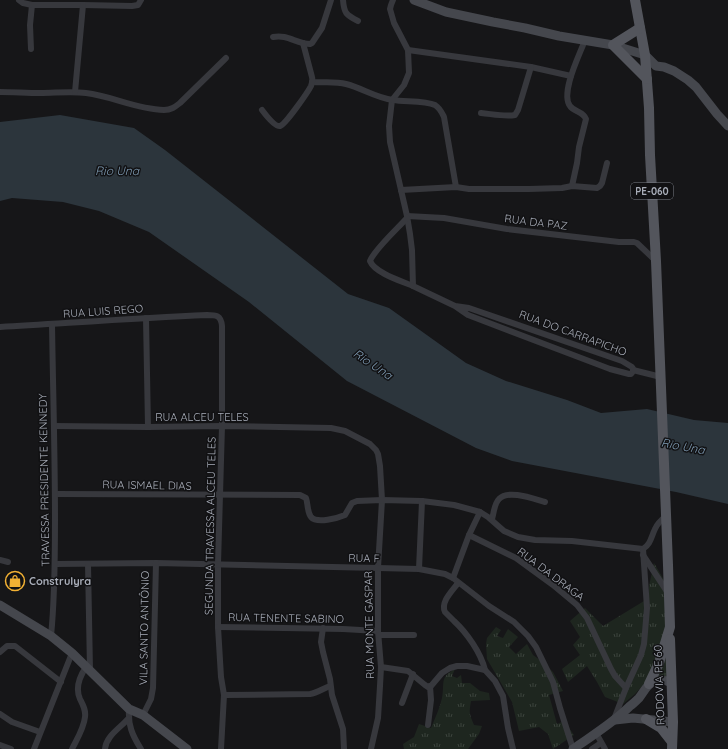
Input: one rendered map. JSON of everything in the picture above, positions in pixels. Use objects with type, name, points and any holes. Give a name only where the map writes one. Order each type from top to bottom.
[{"type":"main road","name":"PE-060","points":[[635,0],[645,55],[647,79],[662,394],[666,514]]},
{"type":"main road","points":[[640,28],[613,45],[647,79]]},
{"type":"main road","name":"RODOVIA PE 60","points":[[666,514],[673,722],[672,745]]},
{"type":"main road","points":[[649,684],[659,663],[670,627]]},
{"type":"main road","points":[[646,719],[661,728],[672,745]]},
{"type":"street","points":[[19,0],[23,3],[32,5],[132,6],[138,5],[141,0]]},
{"type":"street","points":[[273,36],[283,36],[303,44],[312,43],[322,28],[331,0]]},
{"type":"street","points":[[343,0],[344,10],[347,14],[358,21]]},
{"type":"street","points":[[393,0],[390,8],[394,23],[408,50],[409,73],[404,85],[392,100],[389,126],[390,142],[407,217],[412,250],[413,286]]},
{"type":"street","points":[[414,0],[446,12],[613,45],[645,55],[656,66],[674,71],[688,80],[728,126]]},
{"type":"street","points":[[31,49],[30,32],[32,5]]},
{"type":"street","points":[[74,92],[83,5]]},
{"type":"street","points":[[572,186],[586,119],[584,115],[570,107],[567,101],[570,76],[585,40]]},
{"type":"street","points":[[262,110],[276,125],[280,126],[288,119],[311,86],[311,70],[303,44]]},
{"type":"street","points":[[408,50],[531,67],[570,76]]},
{"type":"street","points":[[0,92],[74,92],[98,95],[130,105],[169,110],[180,103],[226,58]]},
{"type":"street","points":[[481,113],[515,115],[518,110],[531,67]]},
{"type":"street","points":[[312,82],[347,84],[392,100],[426,102],[440,108],[444,118],[456,187]]},
{"type":"street","points":[[401,190],[456,187],[470,189],[529,189],[562,188],[572,186],[594,188],[599,187],[602,183],[607,163]]},
{"type":"street","points":[[407,217],[372,257],[370,261],[372,265],[383,273],[455,306]]},
{"type":"street","name":"RUA DA PAZ","points":[[407,217],[444,218],[507,229],[619,242],[634,242],[656,261]]},
{"type":"street","name":"RUA DO CARRAPICHO","points":[[455,306],[469,308],[596,351],[629,364],[632,366],[632,373],[629,374],[605,367],[468,315],[455,306]]},
{"type":"street","name":"RUA LUIS REGO","points":[[0,327],[207,315]]},
{"type":"street","name":"SEGUNDA TRAVESSA ALCEU TELES","points":[[207,315],[218,316],[222,323],[222,426],[218,564],[218,627],[221,677],[224,695],[221,749]]},
{"type":"street","points":[[146,318],[148,427]]},
{"type":"street","name":"TRAVESSA PRESIDENTE KENNEDY","points":[[51,636],[54,609],[56,494],[52,324]]},
{"type":"street","points":[[633,370],[661,377]]},
{"type":"street","name":"RUA ALCEU TELES","points":[[54,426],[222,426],[331,428],[341,430],[350,433],[370,444],[376,450],[380,462],[382,500]]},
{"type":"street","name":"RUA ISMAEL DIAS","points":[[56,494],[302,496],[307,500],[309,514],[314,519],[320,520],[345,515],[350,505],[354,502],[382,500]]},
{"type":"street","points":[[492,519],[500,497],[514,495],[545,502]]},
{"type":"street","points":[[382,500],[422,501],[454,505],[485,514],[504,531],[535,540],[572,541],[643,552],[669,594]]},
{"type":"street","name":"RUA MONTE GASPAR","points":[[371,749],[378,711],[381,667],[378,633],[378,568],[382,500]]},
{"type":"street","points":[[420,568],[422,501]]},
{"type":"street","points":[[453,578],[469,535],[480,512]]},
{"type":"street","points":[[614,721],[626,688],[640,659],[644,644],[648,608],[643,552],[651,541],[657,525],[666,514]]},
{"type":"street","name":"RUA DA DRAGA","points":[[469,535],[516,558],[577,605],[587,618],[615,676],[626,688]]},
{"type":"street","points":[[0,560],[8,562]]},
{"type":"street","name":"RUA F","points":[[55,564],[156,563],[420,568],[445,574],[453,578],[489,606],[514,622],[528,636],[536,647],[552,682],[573,749]]},
{"type":"street","name":"VILA SANTO ANTÔNIO","points":[[143,715],[149,705],[154,688],[156,563]]},
{"type":"street","points":[[72,749],[80,734],[85,717],[85,710],[79,697],[78,690],[82,674],[88,668],[88,564]]},
{"type":"street","points":[[458,583],[444,604],[443,610],[460,627],[473,644],[488,672],[495,680],[503,696],[513,749]]},
{"type":"street","points":[[0,605],[51,636],[88,668],[128,709],[143,715],[187,749]]},
{"type":"street","name":"RUA TENENTE SABINO","points":[[218,627],[322,628],[414,635]]},
{"type":"street","name":"RUA TENENTE SABINO","points":[[322,628],[322,646],[332,695],[343,729],[344,749]]},
{"type":"street","points":[[0,652],[7,646],[15,646],[61,682]]},
{"type":"street","points":[[34,749],[72,653]]},
{"type":"street","points":[[430,686],[442,673],[457,666],[467,666],[488,672]]},
{"type":"street","points":[[381,667],[406,670],[425,685],[430,686]]},
{"type":"street","points":[[402,703],[412,674]]},
{"type":"street","points":[[573,749],[614,721],[638,699],[649,684],[659,680],[671,683]]},
{"type":"street","points":[[224,695],[310,694],[330,686]]},
{"type":"street","points":[[428,725],[431,700],[430,686]]},
{"type":"street","points":[[128,709],[130,728],[141,749]]},
{"type":"street","points":[[0,714],[12,722],[40,732]]},
{"type":"street","points":[[614,721],[633,718],[673,722]]},
{"type":"street","points":[[105,749],[106,743],[128,719]]},
{"type":"street","points":[[592,749],[603,746],[596,733]]},
{"type":"street","points":[[0,745],[11,749]]},
{"type":"green space","points":[[654,563],[664,580],[667,625],[650,677],[635,694],[623,704],[605,697],[587,666],[568,682],[562,669],[580,655],[573,645],[580,637],[570,621],[585,608],[603,626],[649,598],[649,586]]},
{"type":"green space","points":[[496,627],[501,630],[497,636],[503,638],[508,629],[518,637],[509,647],[516,654],[527,644],[533,655],[553,672],[563,691],[549,695],[557,724],[564,721],[574,735],[553,749],[548,734],[539,727],[519,731],[512,702],[487,659],[487,638]]},
{"type":"green space","points":[[666,657],[667,678],[656,679],[660,672]]},
{"type":"green space","points":[[455,669],[452,676],[457,678],[461,675],[462,683],[470,683],[480,691],[489,693],[490,700],[471,701],[470,713],[474,725],[482,726],[479,734],[468,749],[404,749],[403,744],[414,737],[419,724],[431,728],[441,702],[445,678]]},
{"type":"water","name":"Rio Una","points":[[60,115],[134,128],[165,150],[348,294],[389,308],[466,363],[506,381],[567,400],[601,413],[647,409],[694,420],[728,423],[728,504],[676,492],[512,461],[476,448],[347,381],[249,302],[149,232],[99,211],[63,202],[12,198],[0,201],[0,122]]},
{"type":"place","name":"Construlyra","points":[[15,581]]}]
